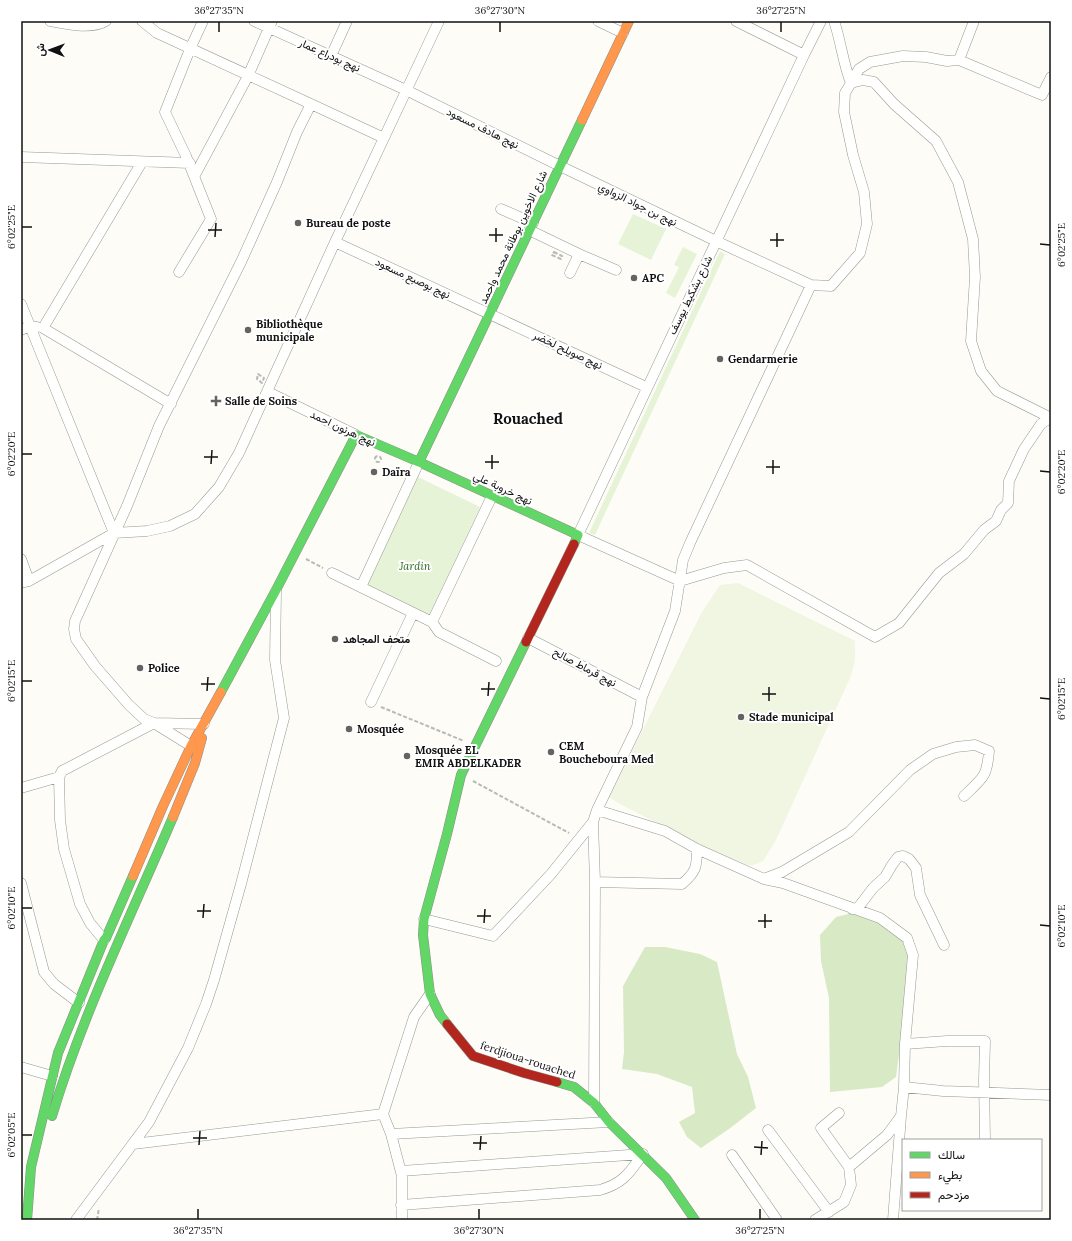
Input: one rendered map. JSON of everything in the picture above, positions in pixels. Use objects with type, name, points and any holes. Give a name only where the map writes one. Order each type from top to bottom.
[{"type":"main road","name":"شارع الاخوين بوطانة محمد واحمد","points":[[419,462],[629,21]]},
{"type":"main road","name":"نهج هرنون احمد","points":[[356,435],[419,462]]},
{"type":"main road","points":[[30,1219],[31,1166],[58,1053],[104,940],[191,746],[206,721],[276,590],[356,435]]},
{"type":"main road","name":"نهج خروبة علي","points":[[419,462],[578,535]]},
{"type":"main road","name":"ferdjioua-rouached","points":[[578,535],[461,775],[448,834],[424,919],[423,935],[430,994],[440,1015],[473,1056],[524,1073],[574,1087],[594,1103],[609,1122],[666,1178],[695,1220]]},
{"type":"main road","points":[[36,1145],[50,1126],[58,1096],[89,1012],[192,770],[206,721]]},
{"type":"street","points":[[50,21],[72,25],[100,25],[106,21]]},
{"type":"street","points":[[142,21],[157,33],[190,49],[384,138]]},
{"type":"street","points":[[178,272],[211,219],[190,163],[165,112],[190,49],[203,21]]},
{"type":"street","name":"نهج بودراع عمار","points":[[254,21],[271,24],[331,56],[406,90]]},
{"type":"street","points":[[331,56],[347,21]]},
{"type":"street","points":[[21,559],[25,582],[114,533],[147,531],[170,526],[195,514],[219,487],[239,453],[268,392],[335,242],[439,21]]},
{"type":"street","points":[[598,21],[623,33]]},
{"type":"street","points":[[736,21],[804,55]]},
{"type":"street","name":"شارع بشكيط يوسف","points":[[578,535],[646,387],[804,55],[822,21]]},
{"type":"street","points":[[834,21],[847,73],[852,83]]},
{"type":"street","points":[[959,60],[974,21]]},
{"type":"street","points":[[195,175],[248,76],[271,24]]},
{"type":"street","points":[[594,1103],[595,882],[593,822],[597,810],[637,727],[642,697],[674,611],[683,560],[811,285],[831,286],[860,253],[867,224],[864,192],[853,155],[844,112],[845,93],[859,69],[870,62],[903,56],[926,57],[947,61],[959,60],[1042,95],[1051,77]]},
{"type":"street","points":[[852,83],[864,80],[874,82],[894,104],[936,142],[958,182],[973,239],[975,276],[971,341],[981,371],[997,391],[1051,418]]},
{"type":"street","name":"نهج هادف مسعود","points":[[406,90],[560,166]]},
{"type":"street","points":[[191,746],[154,722],[144,719],[130,705],[95,666],[76,639],[74,630],[75,621],[127,506],[159,426],[241,262],[277,182],[297,132],[311,104]]},
{"type":"street","points":[[21,157],[190,163]]},
{"type":"street","points":[[43,328],[142,162]]},
{"type":"street","name":"نهج بن جواد الزواوي","points":[[560,166],[811,285]]},
{"type":"street","points":[[502,209],[579,254],[616,270]]},
{"type":"street","name":"نهج بوصبع مسعود","points":[[335,242],[490,314]]},
{"type":"street","points":[[570,272],[579,254]]},
{"type":"street","points":[[21,304],[26,328],[114,533]]},
{"type":"street","name":"نهج صويلح لخضر","points":[[490,314],[646,387]]},
{"type":"street","points":[[26,328],[43,328],[171,404]]},
{"type":"street","name":"نهج هرنون احمد","points":[[268,392],[356,435]]},
{"type":"street","points":[[578,535],[680,581],[724,568],[747,565],[875,637],[899,623],[939,573],[964,554],[984,530],[996,521],[1001,510],[1008,503],[1009,481],[1024,449],[1041,424],[1051,418]]},
{"type":"street","points":[[361,587],[419,462]]},
{"type":"street","points":[[432,622],[492,496]]},
{"type":"street","points":[[332,573],[432,622],[439,632],[496,661]]},
{"type":"street","points":[[76,1220],[148,1122],[188,1048],[206,1004],[241,884],[284,718],[275,660],[276,590]]},
{"type":"street","points":[[371,702],[413,613]]},
{"type":"street","name":"نهج قرماط صالح","points":[[528,638],[642,697]]},
{"type":"street","points":[[104,940],[90,923],[80,904],[64,849],[60,820],[60,777],[62,771],[154,722],[206,721]]},
{"type":"street","points":[[764,879],[782,872],[849,832],[910,770],[933,754],[956,747],[975,745],[989,751],[987,767],[982,779],[964,796]]},
{"type":"street","points":[[21,788],[60,777]]},
{"type":"street","points":[[597,810],[665,832],[697,849],[764,879],[784,883],[880,918],[906,938],[913,955],[905,1044],[904,1087],[893,1220]]},
{"type":"street","points":[[424,919],[494,936],[551,874],[593,822]]},
{"type":"street","points":[[595,882],[682,884],[692,875],[697,864],[697,849]]},
{"type":"street","points":[[852,909],[857,909],[873,888],[885,878],[892,864],[898,857],[903,856],[909,859],[916,868],[920,895],[944,945]]},
{"type":"street","points":[[21,883],[44,972],[54,984],[79,1003]]},
{"type":"street","points":[[402,1220],[401,1171],[391,1134],[382,1114],[414,1017],[430,994]]},
{"type":"street","points":[[905,1044],[947,1041],[985,1041],[984,1080],[986,1139]]},
{"type":"street","points":[[21,1066],[52,1076]]},
{"type":"street","points":[[904,1087],[942,1091],[1051,1096]]},
{"type":"street","points":[[815,1220],[844,1202],[851,1185],[849,1167],[821,1128],[839,1113]]},
{"type":"street","points":[[133,1144],[382,1114]]},
{"type":"street","points":[[849,1167],[887,1135],[901,1116]]},
{"type":"street","points":[[391,1134],[609,1122]]},
{"type":"street","points":[[768,1130],[829,1212]]},
{"type":"street","points":[[401,1171],[643,1154]]},
{"type":"street","points":[[401,1205],[600,1190],[614,1186],[627,1176],[643,1154]]},
{"type":"street","points":[[732,1155],[777,1220]]},
{"type":"street","points":[[21,1200],[31,1166]]},
{"type":"path","points":[[310,561],[332,573]]},
{"type":"path","points":[[371,702],[475,746]]},
{"type":"path","points":[[461,775],[579,839]]},
{"type":"green space","points":[[633,214],[666,229],[651,260],[618,244]]},
{"type":"green space","points":[[683,247],[697,254],[675,298],[666,293],[679,267],[674,265]]},
{"type":"green space","points":[[720,251],[725,254],[595,535],[589,533]]},
{"type":"green space","name":"Jardin","points":[[418,477],[480,507],[430,615],[367,586]]},
{"type":"green space","name":"Stade municipal","points":[[738,583],[855,641],[855,661],[850,678],[776,840],[763,861],[751,866],[712,851],[609,797],[702,612],[720,585]]},
{"type":"green space","points":[[860,911],[897,931],[913,951],[896,1077],[882,1087],[830,1092],[829,998],[821,961],[820,935],[836,917]]},
{"type":"green space","points":[[645,947],[665,947],[700,954],[717,962],[737,1054],[748,1077],[756,1108],[701,1148],[687,1137],[679,1122],[695,1113],[692,1087],[657,1074],[622,1069],[624,1052],[623,986]]},
{"type":"traffic: fast","points":[[419,462],[582,120]]},
{"type":"traffic: fast","points":[[221,692],[276,590],[356,435],[419,462],[578,535],[574,544]]},
{"type":"traffic: fast","points":[[447,1024],[440,1015],[430,994],[423,935],[424,919],[461,775],[526,642]]},
{"type":"traffic: fast","points":[[52,1116],[64,1078],[93,1002],[173,817]]},
{"type":"traffic: fast","points":[[27,1220],[31,1167],[58,1053],[104,940],[133,876]]},
{"type":"traffic: fast","points":[[557,1082],[574,1087],[594,1103],[609,1122],[666,1178],[695,1220]]},
{"type":"traffic: slow","points":[[582,120],[629,21]]},
{"type":"traffic: slow","points":[[133,876],[191,746],[221,692]]},
{"type":"traffic: slow","points":[[173,817],[195,763],[202,738]]},
{"type":"traffic: jam","points":[[526,642],[574,544]]},
{"type":"traffic: jam","points":[[447,1024],[473,1056],[557,1082]]},
{"type":"place","name":"Bureau de poste","points":[[298,223]]},
{"type":"place","name":"APC","points":[[634,278]]},
{"type":"place","name":"Bibliothèque municipale","points":[[248,330]]},
{"type":"place","name":"Gendarmerie","points":[[720,359]]},
{"type":"place","name":"Salle de Soins","points":[[216,401]]},
{"type":"place","name":"Daïra","points":[[374,472]]},
{"type":"place","name":"متحف المجاهد","points":[[335,639]]},
{"type":"place","name":"Police","points":[[140,668]]},
{"type":"place","name":"Stade municipal","points":[[741,717]]},
{"type":"place","name":"Mosquée","points":[[349,729]]},
{"type":"place","name":"CEM Boucheboura Med","points":[[551,752]]},
{"type":"place","name":"Mosquée EL EMIR ABDELKADER","points":[[407,756]]},
{"type":"district","name":"Rouached","points":[[528,418]]}]
